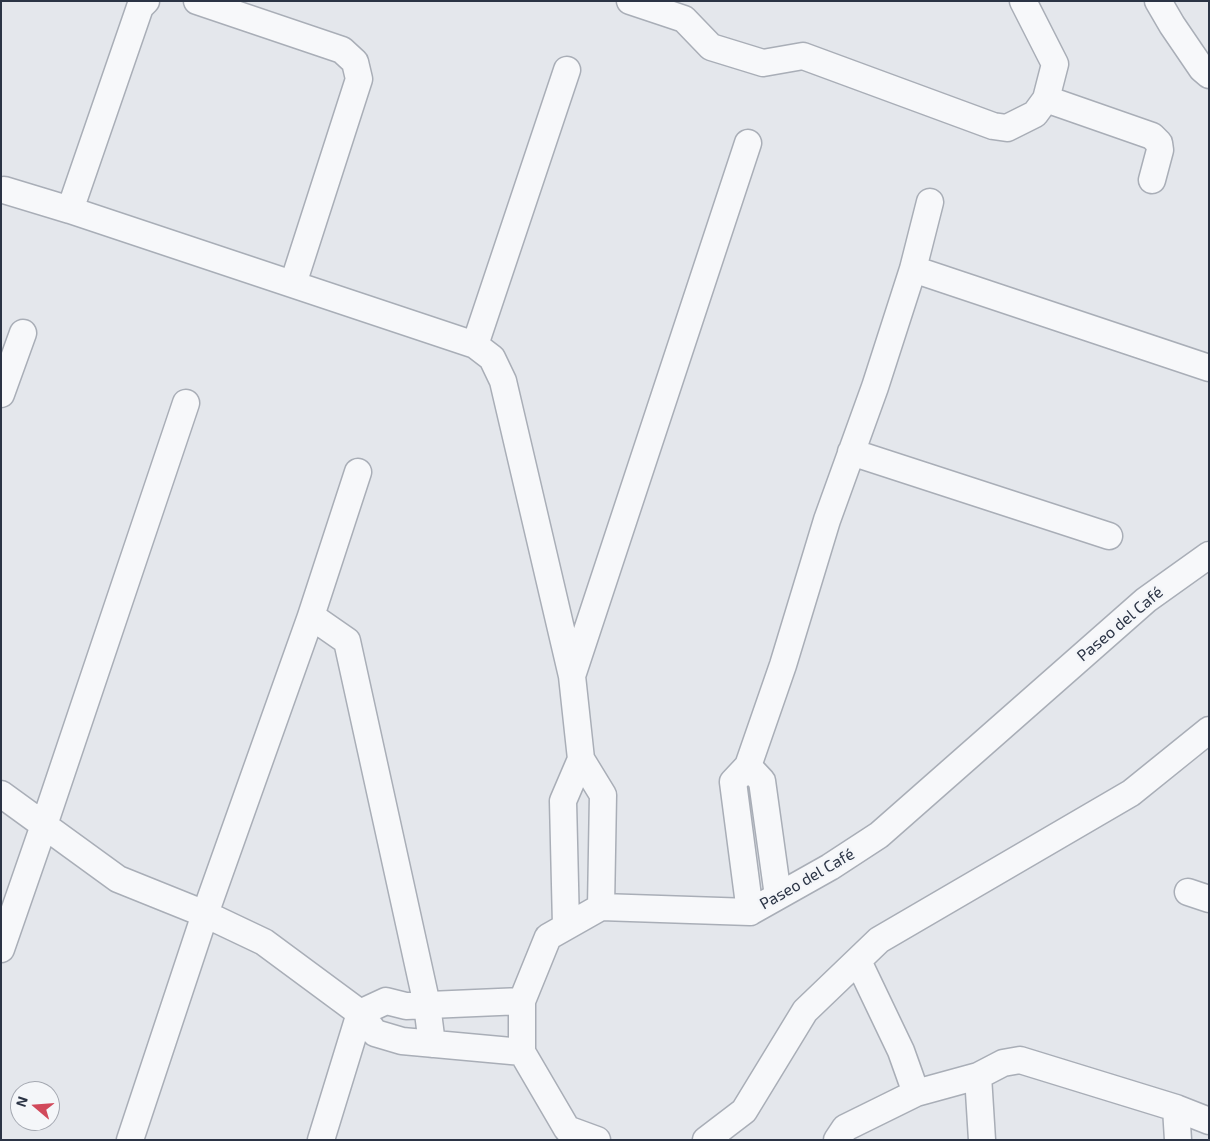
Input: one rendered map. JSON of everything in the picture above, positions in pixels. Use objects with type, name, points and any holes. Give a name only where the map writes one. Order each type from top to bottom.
[{"type":"street","points":[[70,210],[140,7],[146,1]]},
{"type":"street","points":[[197,1],[342,50],[355,62],[359,79],[293,284]]},
{"type":"street","points":[[630,1],[684,20],[711,47],[763,63],[803,56],[993,126],[1008,128],[1035,114],[1046,99],[1055,64],[1023,1]]},
{"type":"street","points":[[1158,1],[1202,69],[1209,75]]},
{"type":"street","points":[[475,345],[567,70]]},
{"type":"street","points":[[1046,99],[1152,136],[1159,143],[1160,150],[1152,180]]},
{"type":"street","points":[[572,676],[748,143]]},
{"type":"street","points":[[4,190],[70,210],[475,345],[492,358],[503,381],[572,676],[581,759],[603,795],[601,906],[548,937],[522,1001],[522,1052],[567,1129],[597,1140]]},
{"type":"street","points":[[750,912],[733,782],[748,766],[783,665],[827,520],[874,387],[912,269],[930,202]]},
{"type":"street","points":[[912,269],[1209,368]]},
{"type":"street","points":[[1,394],[23,332]]},
{"type":"street","points":[[1,949],[186,403]]},
{"type":"street","points":[[851,452],[1109,536]]},
{"type":"street","points":[[130,1140],[205,914],[311,616],[358,472]]},
{"type":"street","name":"Paseo del Café","points":[[601,906],[750,912],[830,867],[879,835],[1146,600],[1209,555]]},
{"type":"street","points":[[311,616],[347,641],[426,1005],[432,1044]]},
{"type":"street","points":[[706,1140],[744,1111],[805,1011],[879,940],[1131,793],[1209,730]]},
{"type":"street","points":[[566,926],[563,801],[581,759]]},
{"type":"street","points":[[748,766],[762,781],[778,896]]},
{"type":"street","points":[[1,794],[118,879],[205,914],[264,942],[360,1013],[375,1033],[402,1041],[522,1052]]},
{"type":"street","points":[[858,961],[900,1051],[916,1094]]},
{"type":"street","points":[[321,1140],[360,1013],[386,1001],[406,1006],[522,1001]]},
{"type":"street","points":[[837,1140],[845,1128],[916,1094],[978,1076],[1003,1063],[1020,1060],[1176,1108],[1209,1121]]},
{"type":"street","points":[[978,1076],[982,1140]]},
{"type":"street","points":[[1176,1108],[1178,1140]]}]
